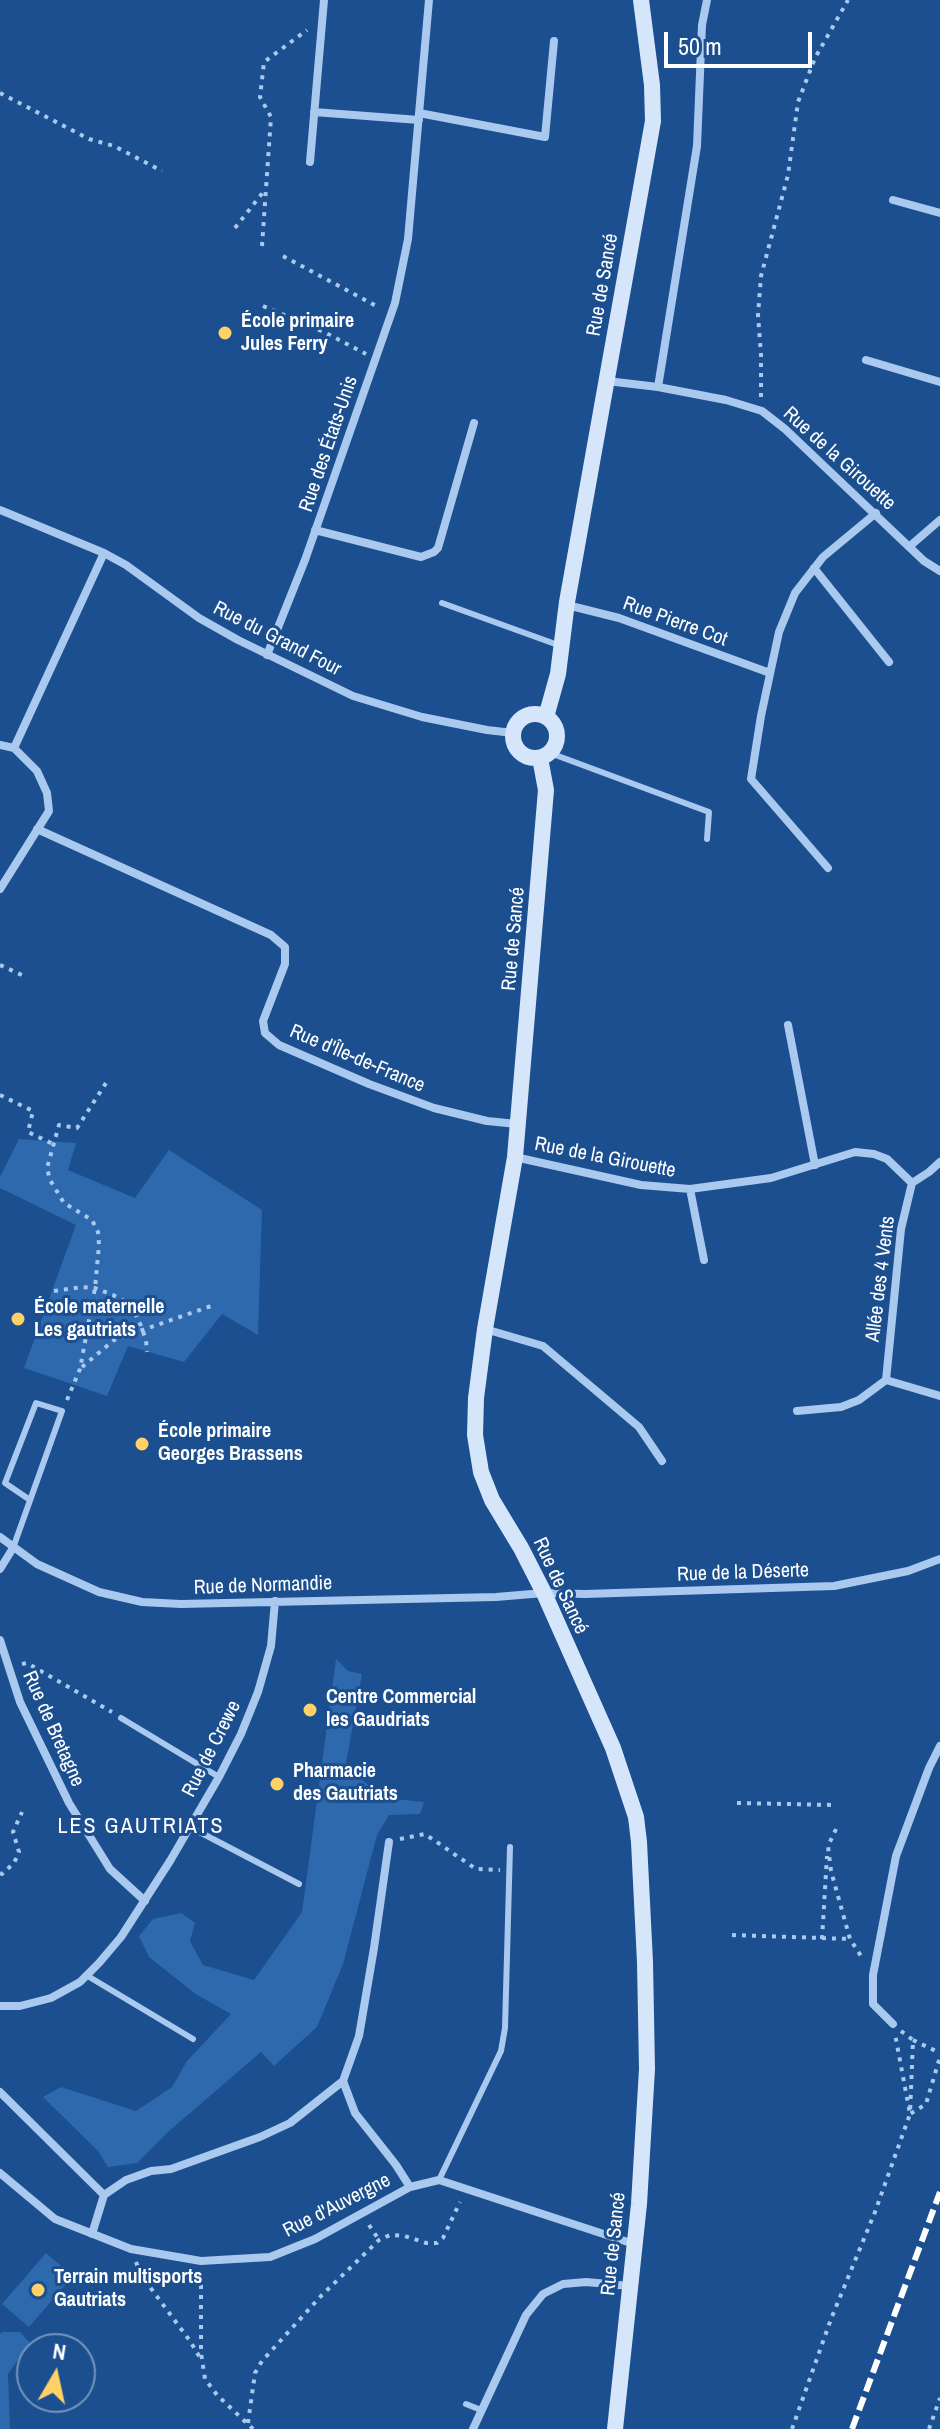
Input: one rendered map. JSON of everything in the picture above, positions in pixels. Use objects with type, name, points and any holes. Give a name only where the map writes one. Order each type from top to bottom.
[{"type":"street","points":[[310,162],[324,0]]},
{"type":"street","name":"Rue des États-Unis","points":[[267,655],[391,314],[408,239],[429,0]]},
{"type":"street","name":"Rue de Sancé","points":[[546,717],[558,674],[567,605],[653,121],[652,85],[641,0]]},
{"type":"street","points":[[658,387],[697,146],[702,25],[707,0]]},
{"type":"street","points":[[314,112],[452,118],[545,137],[554,41]]},
{"type":"street","points":[[893,200],[940,213]]},
{"type":"street","points":[[866,360],[940,382]]},
{"type":"street","name":"Rue de la Girouette","points":[[607,381],[726,400],[762,411],[876,513],[924,561],[940,571]]},
{"type":"street","points":[[315,530],[421,557],[434,552],[438,548],[474,423]]},
{"type":"street","name":"Rue du Grand Four","points":[[0,510],[104,553],[126,565],[199,618],[353,696],[422,717],[513,733]]},
{"type":"street","points":[[828,868],[751,779],[779,632],[795,593],[823,557],[876,513]]},
{"type":"street","points":[[910,546],[940,520]]},
{"type":"street","points":[[14,748],[104,553]]},
{"type":"street","points":[[814,568],[889,662]]},
{"type":"street","name":"Rue Pierre Cot","points":[[567,605],[619,618],[770,673]]},
{"type":"street","points":[[524,717],[546,717],[556,733],[554,747],[545,755],[528,757],[518,751],[513,733],[515,727],[524,717]]},
{"type":"street","points":[[0,745],[14,748],[37,771],[47,793],[49,811],[0,889]]},
{"type":"street","name":"Rue de Sancé","points":[[545,755],[546,790],[515,1157],[485,1329],[476,1398],[475,1435],[481,1472],[492,1500],[544,1593],[613,1748],[637,1829],[645,1962],[647,2069],[634,2244],[615,2429]]},
{"type":"street","name":"Rue d'Île-de-France","points":[[37,829],[271,935],[285,947],[285,964],[263,1021],[265,1033],[279,1045],[434,1108],[487,1121],[517,1124]]},
{"type":"street","points":[[788,1025],[815,1165]]},
{"type":"street","name":"Rue de la Girouette","points":[[515,1157],[641,1185],[690,1189],[771,1178],[855,1152],[887,1159],[912,1183]]},
{"type":"street","points":[[912,1183],[940,1162]]},
{"type":"street","name":"Allée des 4 Vents","points":[[886,1380],[901,1229],[912,1183]]},
{"type":"street","name":"Rue de la Girouette","points":[[690,1189],[704,1260]]},
{"type":"street","points":[[485,1329],[543,1346],[639,1427],[662,1461]]},
{"type":"street","points":[[797,1411],[841,1407],[859,1400],[886,1380],[940,1396]]},
{"type":"street","name":"Rue de Normandie","points":[[0,1537],[37,1564],[77,1583],[99,1592],[142,1602],[181,1604],[496,1597],[544,1593]]},
{"type":"street","points":[[0,1569],[13,1548]]},
{"type":"street","name":"Rue de la Déserte","points":[[544,1593],[834,1586],[908,1571],[940,1559]]},
{"type":"street","name":"Rue de Crewe","points":[[0,2006],[20,2006],[51,1998],[86,1975],[121,1937],[219,1777],[258,1692],[271,1646],[275,1601]]},
{"type":"street","name":"Rue de Bretagne","points":[[0,1640],[20,1702],[75,1813],[110,1869],[145,1901]]},
{"type":"street","points":[[893,2024],[873,2004],[873,1975],[896,1856],[940,1746]]},
{"type":"street","points":[[92,2234],[104,2195],[126,2180],[151,2171],[171,2169],[260,2137],[290,2123],[343,2081],[359,2036],[389,1842]]},
{"type":"street","name":"Rue d'Auvergne","points":[[343,2081],[355,2113],[410,2187]]},
{"type":"street","points":[[0,2092],[104,2195]]},
{"type":"street","name":"Rue d'Auvergne","points":[[0,2173],[55,2219],[131,2249],[201,2261],[270,2257],[315,2239],[410,2187],[439,2180]]},
{"type":"street","points":[[439,2180],[634,2244]]},
{"type":"street","points":[[473,2429],[526,2315],[543,2294],[563,2284],[586,2282],[630,2286]]},
{"type":"lane","points":[[442,603],[561,647]]},
{"type":"lane","points":[[545,755],[709,812],[707,839]]},
{"type":"lane","points":[[13,1548],[62,1411],[36,1403],[5,1483],[30,1500]]},
{"type":"lane","points":[[121,1718],[219,1777]]},
{"type":"lane","points":[[190,1827],[299,1884]]},
{"type":"lane","points":[[439,2180],[501,2051],[505,2028],[510,1847]]},
{"type":"lane","points":[[86,1975],[193,2039]]},
{"type":"lane","points":[[466,2404],[481,2410]]},
{"type":"path","points":[[762,411],[758,315],[761,276],[788,175],[798,102],[815,58],[848,0]]},
{"type":"path","points":[[262,246],[271,117],[260,97],[264,62],[322,19]]},
{"type":"path","points":[[0,93],[89,139],[114,146],[162,171]]},
{"type":"path","points":[[235,228],[266,189]]},
{"type":"path","points":[[283,256],[391,314]]},
{"type":"path","points":[[263,306],[326,333],[375,359]]},
{"type":"path","points":[[0,965],[24,976]]},
{"type":"path","points":[[62,1411],[80,1369],[95,1288],[99,1245],[98,1232],[92,1220],[64,1203],[50,1180],[47,1168],[59,1125],[77,1128],[106,1083]]},
{"type":"path","points":[[0,1095],[33,1111],[28,1132],[54,1145]]},
{"type":"path","points":[[54,1291],[95,1288],[120,1298],[134,1311],[143,1331],[147,1352]]},
{"type":"path","points":[[80,1369],[114,1340],[214,1305]]},
{"type":"path","points":[[8,1666],[27,1663],[121,1718]]},
{"type":"path","points":[[737,1803],[835,1805]]},
{"type":"path","points":[[0,1873],[14,1863],[19,1852],[13,1832],[22,1812]]},
{"type":"path","points":[[822,1939],[828,1846],[836,1829]]},
{"type":"path","points":[[389,1842],[425,1834],[476,1869],[510,1871]]},
{"type":"path","points":[[828,1846],[831,1871],[850,1939],[873,1975]]},
{"type":"path","points":[[732,1935],[850,1939]]},
{"type":"path","points":[[893,2024],[940,2055],[926,2104],[910,2114]]},
{"type":"path","points":[[893,2024],[910,2114]]},
{"type":"path","points":[[792,2429],[910,2114],[913,2040]]},
{"type":"path","points":[[248,2423],[255,2373],[262,2361],[321,2296],[379,2240],[390,2235],[437,2243],[443,2238],[466,2188]]},
{"type":"path","points":[[365,2219],[379,2240]]},
{"type":"path","points":[[131,2249],[141,2275],[203,2363]]},
{"type":"path","points":[[201,2261],[205,2379],[217,2395],[253,2429]]},
{"type":"path","points":[[929,2429],[940,2398]]},
{"type":"shaded area","points":[[19,1139],[76,1143],[68,1170],[135,1198],[169,1150],[262,1210],[258,1335],[222,1314],[184,1362],[128,1346],[107,1396],[24,1368],[76,1225],[0,1188],[0,1177]]},
{"type":"shaded area","points":[[336,1659],[348,1671],[362,1674],[346,1763],[385,1798],[424,1802],[420,1814],[389,1815],[377,1835],[343,1964],[317,2027],[274,2066],[261,2052],[168,2132],[137,2163],[108,2167],[98,2151],[43,2097],[61,2087],[136,2111],[172,2087],[187,2061],[231,2014],[197,1995],[149,1957],[139,1936],[153,1919],[181,1913],[195,1923],[190,1941],[203,1965],[254,1980],[302,1912]]},
{"type":"shaded area","name":"Terrain multisports Gautriats","points":[[46,2253],[73,2276],[29,2327],[2,2304]]},
{"type":"shaded area","points":[[2,2332],[21,2333],[16,2333],[16,2363],[8,2374],[10,2429],[0,2429]]},
{"type":"railway","points":[[852,2429],[940,2192]]},
{"type":"place","name":"École primaire Jules Ferry","points":[[225,333]]},
{"type":"place","name":"École maternelle Les gautriats","points":[[18,1319]]},
{"type":"place","name":"École primaire Georges Brassens","points":[[142,1444]]},
{"type":"place","name":"Centre Commercial les Gaudriats","points":[[310,1710]]},
{"type":"place","name":"Pharmacie des Gautriats","points":[[277,1784]]},
{"type":"place","name":"Terrain multisports Gautriats","points":[[38,2290]]},
{"type":"district","name":"LES GAUTRIATS","points":[[141,1827]]}]
